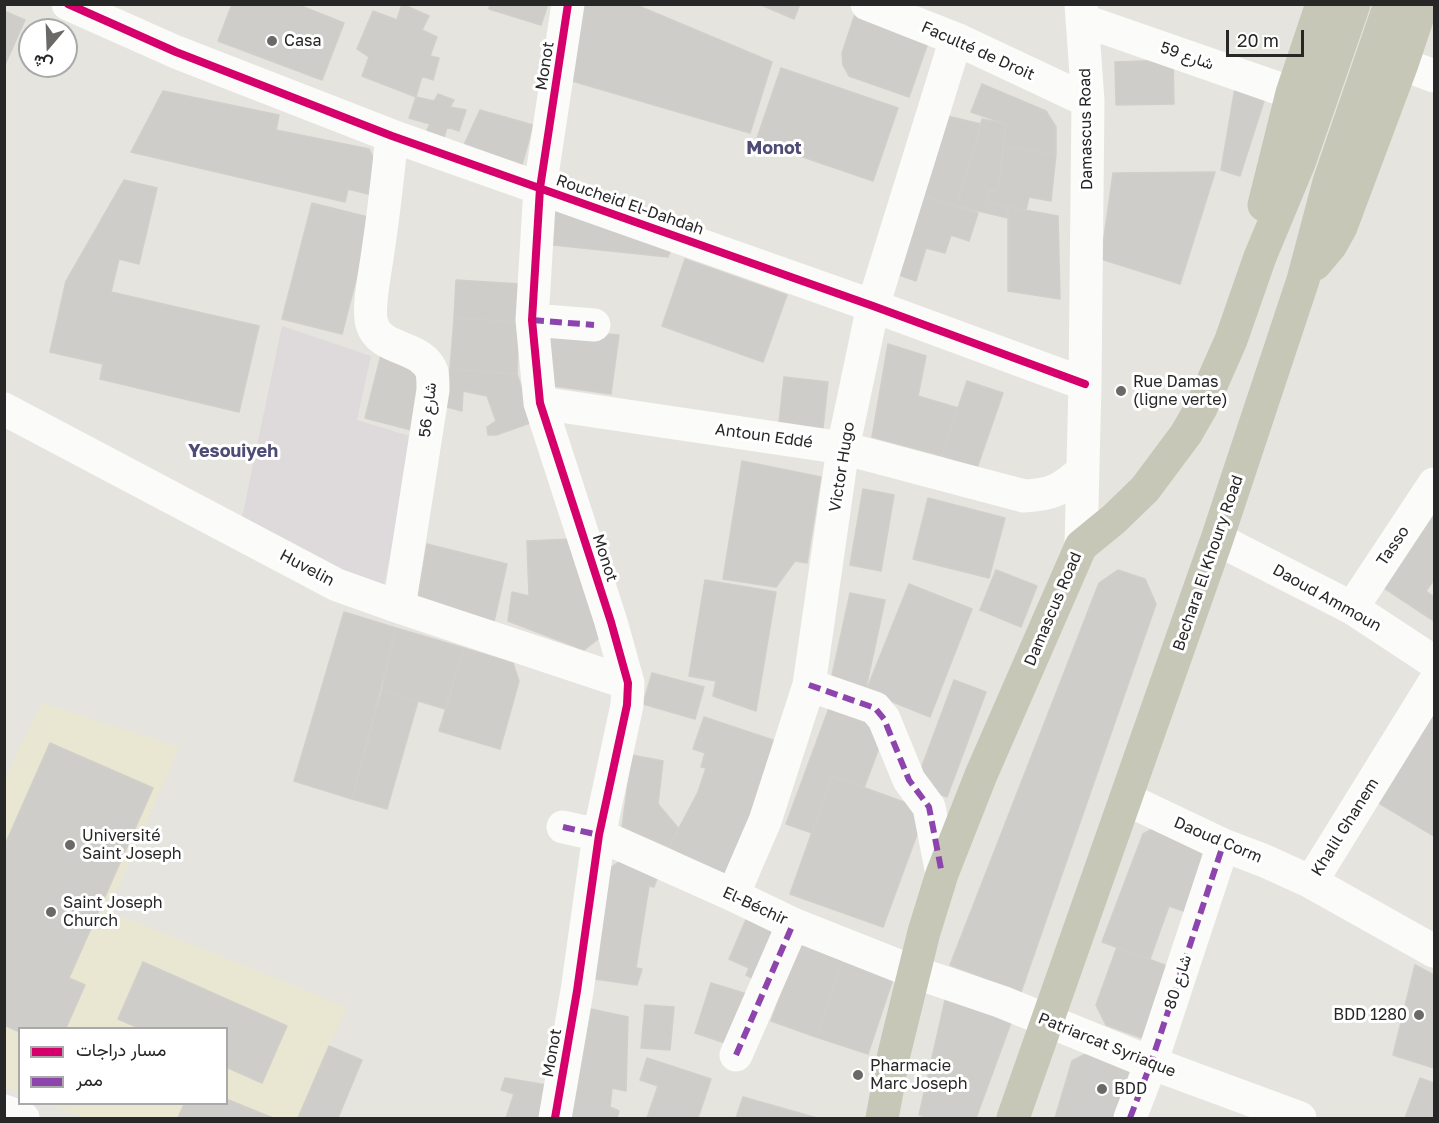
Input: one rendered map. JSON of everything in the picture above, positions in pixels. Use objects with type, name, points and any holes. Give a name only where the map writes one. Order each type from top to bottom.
[{"type":"main road","points":[[1260,257],[1268,188],[1292,93],[1322,4]]},
{"type":"main road","points":[[1081,546],[1145,489],[1186,434],[1201,408],[1231,340],[1260,257],[1299,163],[1354,4]]},
{"type":"main road","name":"Bechara El Khoury Road","points":[[1013,1119],[1217,539],[1303,280],[1329,182],[1390,4]]},
{"type":"main road","points":[[1303,280],[1331,245],[1341,227],[1422,4]]},
{"type":"main road","name":"Damascus Road","points":[[882,1119],[894,1054],[914,972],[942,874],[981,776],[1081,546]]},
{"type":"street","name":"Roucheid El-Dahdah","points":[[68,4],[176,52],[392,136],[873,306],[1085,384]]},
{"type":"street","name":"Monot","points":[[555,1119],[577,991],[599,835],[627,705],[628,683],[611,622],[540,403],[532,320],[540,188],[568,4]]},
{"type":"street","name":"Faculté de Droit","points":[[867,4],[956,39],[1088,101]]},
{"type":"street","name":"شارع 59","points":[[1082,12],[1292,93]]},
{"type":"street","name":"Damascus Road","points":[[1081,546],[1088,101],[1082,12]]},
{"type":"street","name":"Victor Hugo","points":[[733,895],[765,821],[809,685],[843,448],[873,306],[956,39]]},
{"type":"street","points":[[1402,64],[1434,76]]},
{"type":"street","name":"شارع 56","points":[[392,136],[372,294],[372,324],[375,331],[391,344],[419,355],[432,373],[433,390],[399,608]]},
{"type":"street","points":[[532,320],[594,325]]},
{"type":"street","name":"Antoun Eddé","points":[[540,403],[843,448],[1024,496],[1057,491],[1083,471]]},
{"type":"street","name":"Huvelin","points":[[4,409],[337,585],[399,608],[628,683]]},
{"type":"street","name":"Tasso","points":[[1352,608],[1434,484]]},
{"type":"street","name":"Daoud Ammoun","points":[[1217,539],[1352,608],[1434,662]]},
{"type":"street","name":"Khalil Ghanem","points":[[1434,683],[1311,882],[1434,951]]},
{"type":"street","points":[[809,685],[875,708],[884,719],[909,780],[929,807],[942,874]]},
{"type":"street","name":"Daoud Corm","points":[[1126,799],[1223,845],[1311,882]]},
{"type":"street","name":"El-Béchir","points":[[563,828],[599,835],[793,924],[914,972]]},
{"type":"street","name":"شارع 80","points":[[1130,1119],[1151,1063],[1223,845]]},
{"type":"street","points":[[736,1055],[793,924]]},
{"type":"street","name":"Patriarcat Syriaque","points":[[914,972],[1002,1002],[1151,1063],[1300,1119]]},
{"type":"street","points":[[4,1111],[23,1119]]},
{"type":"shaded area","points":[[282,326],[371,356],[357,420],[416,438],[384,585],[343,572],[241,522]]},
{"type":"shaded area","name":"Université Saint Joseph","points":[[42,703],[179,747],[108,911],[347,1009],[329,1046],[362,1060],[338,1118],[85,1118],[50,1105],[228,1105],[228,1027],[18,1027],[18,1093],[5,1087],[4,779]]},
{"type":"building","points":[[232,4],[296,4],[344,23],[322,80],[218,41]]},
{"type":"building","points":[[402,4],[429,16],[422,30],[437,37],[430,56],[439,58],[433,80],[422,76],[416,97],[362,76],[369,57],[357,49],[373,11],[397,20]]},
{"type":"building","points":[[490,4],[548,4],[541,25],[489,9]]},
{"type":"building","points":[[582,4],[634,4],[772,62],[750,133],[572,81]]},
{"type":"building","points":[[759,4],[800,4],[794,19]]},
{"type":"building","points":[[4,11],[20,18],[18,18],[18,36],[4,67]]},
{"type":"building","points":[[855,14],[929,40],[909,97],[849,76],[843,65],[842,53]]},
{"type":"building","points":[[1173,60],[1174,104],[1116,105],[1115,62]]},
{"type":"building","points":[[781,68],[898,108],[873,181],[756,141]]},
{"type":"building","points":[[982,84],[1046,111],[1056,127],[1056,154],[1003,146],[1006,124],[971,112]]},
{"type":"building","points":[[1235,88],[1265,98],[1240,176],[1221,170]]},
{"type":"building","points":[[163,91],[279,115],[276,130],[369,149],[375,161],[368,194],[348,189],[345,202],[131,152]]},
{"type":"building","points":[[438,94],[454,100],[450,107],[466,110],[459,131],[447,127],[444,138],[426,132],[430,124],[409,118],[416,97],[434,101]]},
{"type":"building","points":[[480,110],[533,125],[522,165],[463,147]]},
{"type":"building","points":[[947,116],[981,124],[957,206],[921,195]]},
{"type":"building","points":[[982,119],[1006,124],[998,191],[989,191],[986,203],[1008,207],[1008,218],[957,206]]},
{"type":"building","points":[[1003,146],[1056,154],[1051,201],[1029,197],[1026,210],[986,203],[989,191],[998,191]]},
{"type":"building","points":[[1215,172],[1180,284],[1101,259],[1113,173]]},
{"type":"building","points":[[124,180],[157,188],[139,264],[119,259],[111,292],[259,326],[239,412],[100,379],[103,364],[50,352],[66,281]]},
{"type":"building","points":[[921,195],[978,213],[969,241],[951,235],[945,253],[926,248],[916,281],[896,274]]},
{"type":"building","points":[[312,203],[372,218],[342,334],[282,319]]},
{"type":"building","points":[[1008,207],[1058,216],[1060,299],[1008,291]]},
{"type":"building","points":[[555,208],[672,247],[668,257],[553,245]]},
{"type":"building","points":[[685,259],[787,295],[763,362],[662,326]]},
{"type":"building","points":[[456,280],[521,284],[519,322],[454,318]]},
{"type":"building","points":[[454,318],[519,322],[517,374],[450,369]]},
{"type":"building","points":[[551,329],[619,335],[611,394],[547,385]]},
{"type":"building","points":[[888,344],[926,356],[918,396],[958,408],[942,456],[872,437]]},
{"type":"building","points":[[381,355],[409,363],[423,385],[411,430],[365,418]]},
{"type":"building","points":[[450,369],[517,374],[533,422],[496,435],[488,435],[487,427],[496,421],[487,396],[463,391],[462,411],[443,406]]},
{"type":"building","points":[[784,377],[828,382],[823,428],[779,422]]},
{"type":"building","points":[[967,381],[1003,393],[977,468],[942,456]]},
{"type":"building","points":[[742,461],[821,477],[807,563],[795,561],[776,587],[723,579]]},
{"type":"building","points":[[863,489],[894,495],[881,571],[850,565]]},
{"type":"building","points":[[928,498],[1005,518],[989,578],[913,559]]},
{"type":"building","points":[[1434,513],[1434,582],[1426,591],[1434,597],[1434,621],[1384,588]]},
{"type":"building","points":[[571,539],[602,636],[584,650],[508,621],[512,592],[529,596],[527,541]]},
{"type":"building","points":[[427,544],[507,564],[494,622],[418,597]]},
{"type":"building","points":[[996,570],[1037,586],[1021,627],[980,610]]},
{"type":"building","points":[[1118,570],[1145,579],[1156,604],[1021,992],[950,965],[1099,583]]},
{"type":"building","points":[[705,580],[776,592],[756,711],[713,696],[716,681],[689,676]]},
{"type":"building","points":[[909,584],[972,609],[930,717],[866,691]]},
{"type":"building","points":[[850,593],[885,600],[866,688],[831,680]]},
{"type":"building","points":[[344,612],[396,628],[352,799],[294,781]]},
{"type":"building","points":[[396,628],[464,648],[445,709],[382,690]]},
{"type":"building","points":[[464,648],[513,663],[519,681],[500,749],[439,731]]},
{"type":"building","points":[[652,673],[704,687],[695,719],[643,704]]},
{"type":"building","points":[[954,680],[986,692],[947,797],[915,785]]},
{"type":"building","points":[[382,690],[418,701],[387,809],[352,799]]},
{"type":"building","points":[[1434,706],[1434,836],[1377,802]]},
{"type":"building","points":[[829,708],[886,729],[864,788],[832,776],[812,833],[786,824]]},
{"type":"building","points":[[704,717],[782,743],[741,866],[722,874],[669,847],[698,792],[706,768],[701,767],[705,753],[693,749]]},
{"type":"building","name":"Saint Joseph Church","points":[[50,743],[153,788],[69,978],[85,985],[66,1027],[18,1027],[18,1031],[4,1025],[4,847]]},
{"type":"building","points":[[632,755],[663,761],[658,804],[679,829],[669,847],[622,827]]},
{"type":"building","points":[[832,776],[926,810],[883,927],[790,894]]},
{"type":"building","points":[[1161,824],[1217,844],[1192,914],[1169,906],[1150,959],[1102,942],[1143,834]]},
{"type":"building","points":[[626,857],[660,870],[654,887],[649,886],[636,968],[642,969],[637,985],[595,979],[610,868]]},
{"type":"building","points":[[747,917],[782,932],[760,982],[746,975],[749,968],[729,959]]},
{"type":"building","points":[[799,942],[844,957],[816,1037],[771,1021]]},
{"type":"building","points":[[1117,947],[1167,966],[1153,1042],[1106,1025],[1096,1005]]},
{"type":"building","points":[[844,957],[894,976],[868,1054],[816,1037]]},
{"type":"building","points":[[143,962],[287,1026],[262,1083],[228,1068],[228,1027],[137,1027],[118,1019]]},
{"type":"building","name":"BDD 1280","points":[[1415,965],[1434,975],[1434,1068],[1393,1055]]},
{"type":"building","points":[[711,983],[747,994],[731,1045],[695,1033]]},
{"type":"building","points":[[946,996],[1012,1020],[976,1118],[928,1118],[919,1115]]},
{"type":"building","points":[[645,1005],[674,1007],[670,1050],[641,1048]]},
{"type":"building","points":[[591,1009],[628,1017],[626,1091],[612,1088],[610,1107],[619,1111],[617,1118],[572,1118]]},
{"type":"building","points":[[329,1046],[362,1060],[338,1118],[298,1118]]},
{"type":"building","name":"BDD","points":[[1093,1050],[1147,1070],[1124,1118],[1055,1118],[1072,1061]]},
{"type":"building","points":[[647,1058],[711,1079],[698,1118],[647,1118],[658,1086],[640,1080]]},
{"type":"building","points":[[505,1078],[547,1085],[542,1118],[506,1118],[514,1094],[501,1090]]},
{"type":"building","points":[[1420,1078],[1434,1083],[1434,1118],[1405,1118]]},
{"type":"building","points":[[743,1097],[817,1118],[736,1118]]},
{"type":"building","points":[[228,1100],[273,1118],[178,1118],[184,1105],[228,1105]]},
{"type":"marked path","points":[[532,320],[594,325]]},
{"type":"marked path","points":[[809,685],[875,708],[884,719],[909,780],[929,807],[942,874]]},
{"type":"marked path","points":[[563,827],[599,835]]},
{"type":"marked path","points":[[1130,1118],[1151,1063],[1223,845]]},
{"type":"marked path","points":[[736,1055],[793,924]]},
{"type":"cycle path","points":[[68,4],[176,52],[392,136],[873,306],[1085,384]]},
{"type":"cycle path","points":[[555,1118],[577,991],[599,835],[627,705],[628,683],[611,622],[540,403],[532,320],[540,188],[568,4]]},
{"type":"place","name":"Casa","points":[[272,41]]},
{"type":"place","name":"Rue Damas (ligne verte)","points":[[1121,391]]},
{"type":"place","name":"Université Saint Joseph","points":[[70,845]]},
{"type":"place","name":"Saint Joseph Church","points":[[51,912]]},
{"type":"place","name":"BDD 1280","points":[[1419,1015]]},
{"type":"place","name":"Pharmacie Marc Joseph","points":[[858,1075]]},
{"type":"place","name":"BDD","points":[[1102,1089]]},
{"type":"district","name":"Monot","points":[[774,148]]},
{"type":"district","name":"Yesouiyeh","points":[[233,451]]}]
